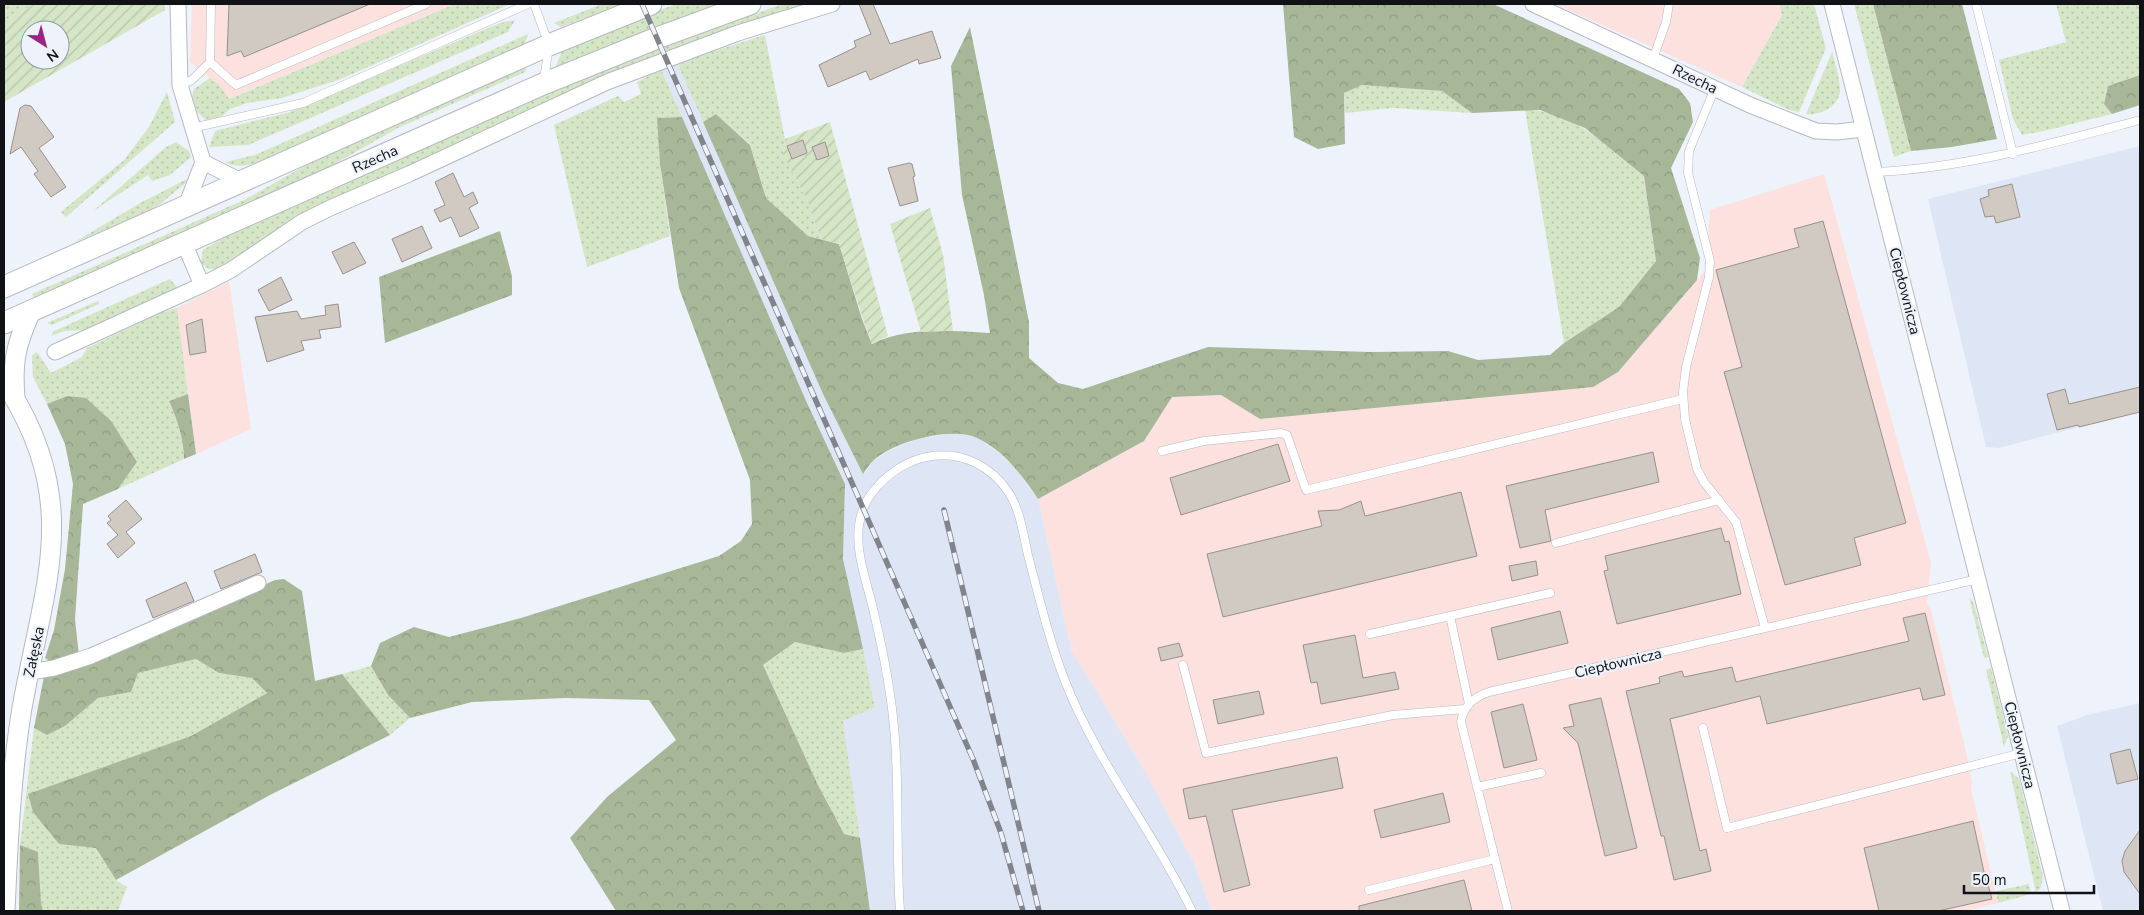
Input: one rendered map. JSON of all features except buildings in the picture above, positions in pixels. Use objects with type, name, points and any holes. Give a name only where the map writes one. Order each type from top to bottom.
[{"type":"main road","points":[[4,287],[549,45],[650,4]]},
{"type":"main road","name":"Rzecha","points":[[4,323],[543,84],[656,38],[750,4]]},
{"type":"street","points":[[178,4],[180,86],[202,162],[186,206]]},
{"type":"street","points":[[55,352],[231,270],[302,222],[607,82],[738,34],[832,4]]},
{"type":"street","name":"Rzecha","points":[[1533,4],[1750,105],[1816,131],[1837,132],[1863,128]]},
{"type":"street","name":"Ciepłownicza","points":[[1832,4],[2062,911]]},
{"type":"street","points":[[202,162],[241,181]]},
{"type":"street","points":[[184,243],[202,285]]},
{"type":"street","name":"Załęska","points":[[15,399],[13,371],[15,354],[20,336],[31,311]]},
{"type":"street","name":"Załęska","points":[[4,381],[34,435],[50,492],[52,514],[52,550],[47,590],[16,752],[9,828],[5,911]]},
{"type":"street","points":[[30,672],[54,668],[91,656],[258,583]]},
{"type":"lane","points":[[180,86],[192,80],[210,62],[212,4]]},
{"type":"lane","points":[[210,62],[236,85],[426,4]]},
{"type":"lane","points":[[192,128],[303,103],[528,4]]},
{"type":"lane","points":[[534,4],[549,45],[543,84]]},
{"type":"lane","points":[[1653,59],[1666,22],[1669,4]]},
{"type":"lane","points":[[1976,4],[2013,154]]},
{"type":"lane","points":[[1715,88],[1688,152],[1688,173],[1710,261],[1709,278],[1686,367],[1685,419],[1696,469],[1736,522],[1765,628]]},
{"type":"lane","points":[[1875,172],[1952,165],[2013,154],[2140,120]]},
{"type":"lane","points":[[1162,451],[1204,441],[1282,433],[1287,435],[1306,490],[1684,399]]},
{"type":"lane","points":[[900,911],[895,734],[885,663],[862,563],[859,526],[863,508],[871,494],[884,479],[898,467],[915,459],[935,455],[954,456],[969,460],[983,467],[998,479],[1008,491],[1018,512],[1049,633],[1075,706],[1106,765],[1171,870],[1192,911]]},
{"type":"lane","points":[[1556,543],[1719,500]]},
{"type":"lane","name":"Ciepłownicza","points":[[1467,706],[1482,694],[1489,692],[1978,579]]},
{"type":"lane","points":[[1370,634],[1550,593]]},
{"type":"lane","points":[[1450,616],[1467,706],[1461,722],[1508,911]]},
{"type":"lane","points":[[1183,665],[1206,753],[1393,715],[1467,706]]},
{"type":"lane","points":[[1703,728],[1727,828],[2022,753]]},
{"type":"lane","points":[[1477,787],[1541,773]]},
{"type":"lane","points":[[1369,890],[1495,859]]},
{"type":"shaded area","points":[[192,4],[455,4],[228,99],[221,87],[190,62]]},
{"type":"shaded area","points":[[1555,4],[1779,4],[1782,15],[1742,87]]},
{"type":"shaded area","points":[[677,63],[823,394],[864,474],[873,461],[890,450],[917,439],[954,433],[976,437],[998,452],[1016,469],[1038,499],[1071,650],[1139,761],[1193,861],[1212,911],[870,911],[843,721],[875,706],[843,559],[845,484],[807,403],[661,69]]},
{"type":"shaded area","points":[[2140,146],[2140,411],[1999,448],[1986,447],[1928,199]]},
{"type":"shaded area","points":[[1824,174],[1931,563],[1927,603],[1931,610],[1964,743],[1972,782],[1971,789],[1998,903],[1966,911],[1212,911],[1193,861],[1139,761],[1071,650],[1038,499],[1144,441],[1172,397],[1221,395],[1260,419],[1618,372],[1706,270],[1710,210]]},
{"type":"shaded area","points":[[229,281],[251,429],[196,454],[177,308]]},
{"type":"shaded area","points":[[2140,703],[2140,911],[2103,911],[2057,726],[2087,715]]},
{"type":"green space","points":[[4,4],[34,4],[4,21]]},
{"type":"green space","points":[[34,4],[165,4],[165,10],[70,64],[70,20],[20,20],[20,70],[60,70],[4,102],[4,21]]},
{"type":"green space","points":[[455,4],[510,4],[341,79],[282,98],[247,103],[230,109],[222,116],[207,121],[196,111],[191,101],[194,89],[210,78],[221,87],[229,99]]},
{"type":"green space","points":[[602,4],[622,4],[561,27],[554,23]]},
{"type":"green space","points":[[677,4],[716,4],[656,28],[649,14]]},
{"type":"green space","points":[[783,4],[808,4],[666,52],[663,46]]},
{"type":"green space","points":[[1283,4],[1493,4],[1679,89],[1690,103],[1693,122],[1671,168],[1700,258],[1697,280],[1618,372],[1593,387],[1260,419],[1221,395],[1172,397],[1144,441],[1038,499],[1019,472],[1004,456],[977,438],[966,435],[938,435],[907,442],[881,455],[872,462],[863,474],[823,394],[703,122],[716,114],[750,145],[766,198],[808,236],[839,244],[862,319],[872,344],[900,334],[915,332],[990,333],[984,295],[962,195],[951,66],[970,27],[1029,322],[1029,358],[1058,383],[1083,389],[1208,347],[1371,352],[1448,351],[1478,360],[1550,355],[1564,343],[1619,307],[1656,261],[1644,176],[1585,128],[1540,110],[1472,113],[1442,91],[1362,85],[1344,93],[1345,144],[1318,149],[1294,137]]},
{"type":"green space","points":[[1779,4],[1814,4],[1826,48],[1799,112],[1789,110],[1742,87],[1782,15]]},
{"type":"green space","points":[[1854,4],[1873,4],[1911,151],[1894,157]]},
{"type":"green space","points":[[1873,4],[1962,4],[1997,139],[1952,147],[1911,151]]},
{"type":"green space","points":[[2056,4],[2140,4],[2140,75],[2108,86],[2104,104],[2112,114],[2022,135],[2013,119],[1999,60],[2066,42]]},
{"type":"green space","points":[[645,16],[650,30],[555,69],[562,50]]},
{"type":"green space","points":[[515,20],[508,32],[248,145],[209,147],[215,131],[290,112],[500,23]]},
{"type":"green space","points":[[528,34],[525,43],[515,48],[259,162],[239,166],[225,162],[255,155]]},
{"type":"green space","points":[[765,35],[785,139],[783,154],[808,202],[821,239],[808,236],[766,198],[750,144],[716,114],[703,122],[677,63]]},
{"type":"green space","points":[[658,47],[661,55],[297,217],[222,267],[210,269],[201,262],[203,250],[233,232],[530,101]]},
{"type":"green space","points":[[1832,52],[1840,88],[1837,100],[1824,111],[1806,114]]},
{"type":"green space","points":[[524,66],[527,70],[523,73],[398,128],[320,172],[35,300],[32,294],[246,199],[335,149]]},
{"type":"green space","points":[[661,69],[682,117],[658,118],[660,164],[670,236],[587,267],[554,125],[618,96],[624,102],[641,94],[637,82]]},
{"type":"green space","points":[[2140,75],[2140,105],[2112,114],[2104,104],[2108,86]]},
{"type":"green space","points":[[1362,85],[1442,91],[1472,113],[1393,108],[1345,113],[1344,93]]},
{"type":"green space","points":[[167,92],[175,122],[66,217],[61,212],[124,160],[149,127]]},
{"type":"green space","points":[[1525,110],[1542,111],[1574,123],[1604,143],[1644,176],[1656,261],[1619,307],[1564,343]]},
{"type":"green space","points":[[682,117],[807,403],[845,484],[843,559],[863,649],[844,653],[795,642],[763,665],[818,785],[844,834],[860,838],[870,911],[616,911],[570,838],[607,797],[676,740],[649,700],[565,698],[472,702],[410,718],[388,695],[371,666],[380,643],[414,627],[449,637],[521,618],[719,556],[741,541],[752,524],[750,480],[679,288],[660,164],[657,118]]},
{"type":"green space","points":[[830,122],[888,336],[872,344],[839,244],[821,239],[808,202],[783,154],[785,139]]},
{"type":"green space","points":[[176,142],[189,151],[191,157],[170,175],[152,181],[148,175],[93,211],[166,147]]},
{"type":"green space","points":[[187,179],[187,182],[154,209],[73,243],[142,202]]},
{"type":"green space","points":[[930,208],[943,255],[953,331],[921,332],[890,224]]},
{"type":"green space","points":[[500,231],[512,276],[512,295],[385,343],[379,277]]},
{"type":"green space","points":[[170,279],[177,287],[175,290],[85,330],[64,331],[51,336],[54,331]]},
{"type":"green space","points":[[98,301],[99,304],[52,325],[47,323]]},
{"type":"green space","points":[[177,308],[188,394],[169,401],[180,429],[184,459],[118,489],[137,462],[67,396],[47,404],[33,377],[32,355],[37,352],[51,373],[82,357],[87,348],[160,313]]},
{"type":"green space","points":[[188,394],[196,454],[184,459],[180,429],[169,401]]},
{"type":"green space","points":[[67,396],[86,398],[111,421],[137,462],[118,489],[83,504],[75,619],[79,656],[51,662],[45,658],[54,630],[65,569],[73,484],[65,444],[47,404]]},
{"type":"green space","points":[[284,579],[302,591],[315,681],[342,674],[390,735],[270,795],[116,880],[96,848],[59,844],[33,812],[28,794],[191,736],[267,693],[252,678],[219,673],[196,659],[138,673],[131,692],[98,698],[65,726],[47,735],[34,728],[44,676],[81,667],[275,580]]},
{"type":"green space","points":[[1969,597],[1974,604],[1988,657],[1984,658]]},
{"type":"green space","points":[[795,642],[844,653],[863,649],[875,707],[843,721],[860,838],[844,834],[818,785],[763,665]]},
{"type":"green space","points":[[196,659],[219,673],[252,678],[267,693],[191,736],[119,763],[59,843],[96,848],[116,880],[127,887],[118,911],[43,911],[38,852],[20,845],[34,728],[47,735],[65,726],[98,698],[131,692],[138,673]]},
{"type":"green space","points":[[371,666],[388,695],[410,718],[390,735],[342,674]]},
{"type":"green space","points":[[1991,668],[2008,736],[2004,747],[1986,670]]},
{"type":"green space","points":[[2010,771],[2019,779],[2043,876],[2041,887],[2036,893]]},
{"type":"green space","points":[[20,845],[38,852],[43,911],[19,911]]},
{"type":"green space","points":[[2029,884],[2031,894],[1998,903],[1996,891]]},
{"type":"railway","points":[[642,4],[973,759],[1001,833],[1023,911]]},
{"type":"railway","points":[[944,510],[1039,911]]}]
